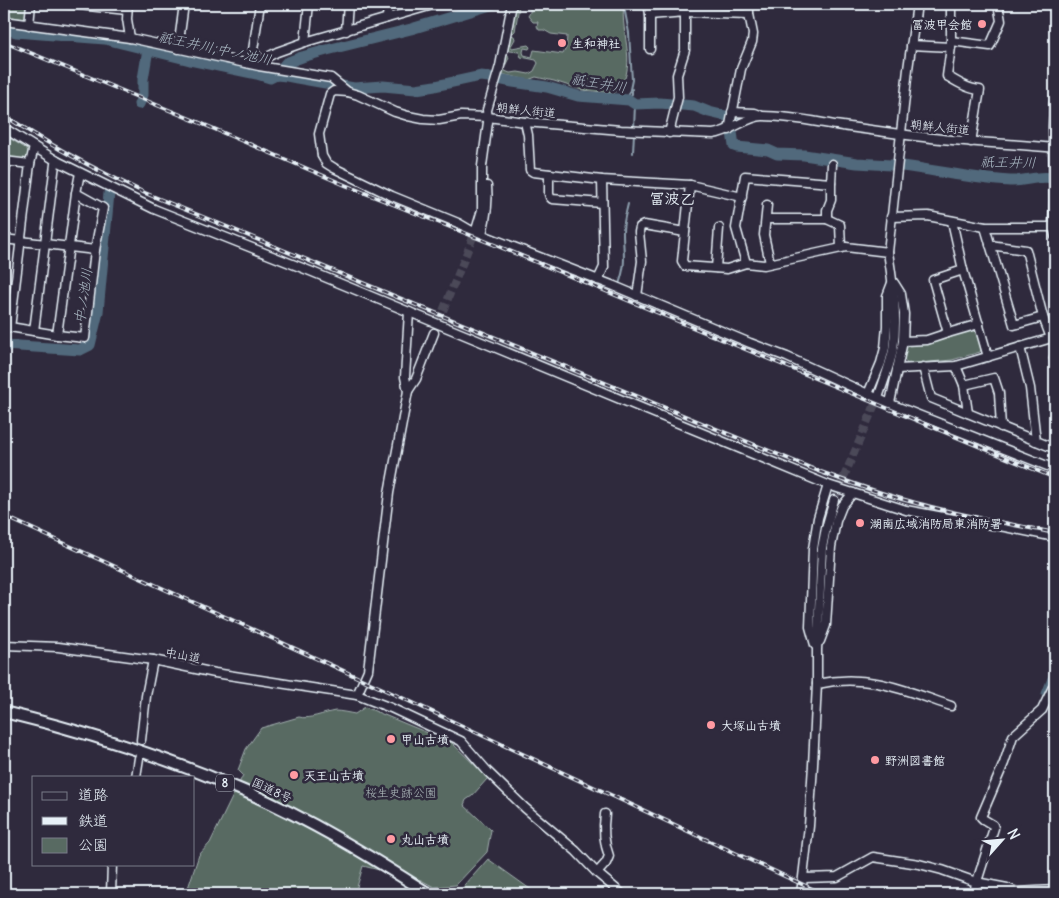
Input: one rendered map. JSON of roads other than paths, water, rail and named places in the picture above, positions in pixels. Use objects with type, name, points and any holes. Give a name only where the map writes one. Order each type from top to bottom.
[{"type":"highway","name":"国道8号","points":[[4,712],[102,738],[165,759],[246,792],[285,810],[339,839],[429,894]]},
{"type":"street","points":[[29,25],[31,4]]},
{"type":"street","points":[[69,4],[127,7],[130,38]]},
{"type":"street","points":[[178,49],[184,4]]},
{"type":"street","points":[[260,4],[254,50],[259,63],[277,52],[305,42],[436,4]]},
{"type":"street","points":[[305,42],[309,4]]},
{"type":"street","points":[[346,30],[348,4]]},
{"type":"street","points":[[387,18],[388,4]]},
{"type":"street","points":[[479,232],[486,217],[488,197],[486,181],[482,176],[487,110],[500,66],[512,4]]},
{"type":"street","points":[[648,4],[650,49]]},
{"type":"street","points":[[732,128],[731,115],[741,69],[752,42],[749,4]]},
{"type":"street","points":[[878,395],[888,369],[895,330],[893,282],[888,252],[900,134],[917,4]]},
{"type":"street","points":[[951,4],[951,44],[948,76],[960,84],[980,90],[971,142]]},
{"type":"street","points":[[911,45],[951,44],[990,46],[1001,21],[998,4]]},
{"type":"street","points":[[650,16],[685,12],[749,14]]},
{"type":"street","points":[[669,133],[678,97],[677,75],[685,50],[685,12]]},
{"type":"street","name":"朝鮮人街道","points":[[4,21],[130,38],[178,49],[259,63],[270,68],[331,78],[346,91],[395,112],[424,119],[439,120],[461,116],[488,116],[525,122],[621,130],[713,134],[722,133],[751,118],[761,116],[817,121],[841,126],[971,142],[1054,148]]},
{"type":"street","points":[[346,91],[334,90],[330,94],[322,121],[319,134],[322,156],[326,164],[392,196],[787,357],[868,394],[1055,469]]},
{"type":"street","points":[[1055,97],[1053,120],[1055,236]]},
{"type":"street","points":[[731,115],[755,113],[761,116]]},
{"type":"street","points":[[525,122],[528,135],[530,170],[533,172],[602,180],[690,185],[742,196]]},
{"type":"street","points":[[4,128],[57,161],[154,209],[310,271],[828,485],[906,510],[1055,537]]},
{"type":"street","points":[[34,147],[7,327],[85,338],[95,250],[103,208],[76,193]]},
{"type":"street","points":[[4,181],[5,161],[30,164]]},
{"type":"street","points":[[34,331],[44,244],[55,164],[57,161]]},
{"type":"street","points":[[827,220],[827,210],[831,200],[832,164]]},
{"type":"street","points":[[57,335],[80,173]]},
{"type":"street","points":[[549,174],[550,197],[602,204]]},
{"type":"street","points":[[746,263],[736,228],[745,176],[831,182]]},
{"type":"street","points":[[598,280],[604,267],[602,180]]},
{"type":"street","points":[[690,185],[682,261],[685,266],[727,269],[746,263],[764,265],[846,247],[888,252]]},
{"type":"street","points":[[767,205],[764,235],[770,263]]},
{"type":"street","points":[[892,217],[928,216],[985,227],[1054,227]]},
{"type":"street","points":[[766,219],[827,220],[840,225],[841,248]]},
{"type":"street","points":[[952,221],[963,270],[988,357]]},
{"type":"street","points":[[637,296],[642,261],[640,227],[644,225],[685,232]]},
{"type":"street","points":[[985,227],[1014,325],[1043,317]]},
{"type":"street","points":[[716,268],[719,228]]},
{"type":"street","points":[[4,239],[95,250]]},
{"type":"street","points":[[897,369],[956,366],[1053,338],[1043,317],[1026,250],[990,245]]},
{"type":"street","points":[[948,333],[933,280],[963,270]]},
{"type":"street","points":[[890,403],[903,341],[904,314],[901,294],[893,282]]},
{"type":"street","points":[[868,394],[885,348],[887,296],[893,282]]},
{"type":"street","points":[[357,695],[368,670],[389,493],[408,390],[405,377],[409,312]]},
{"type":"street","points":[[903,341],[927,340],[979,324]]},
{"type":"street","points":[[408,390],[416,379],[434,333]]},
{"type":"street","points":[[1020,347],[1030,388],[1036,441]]},
{"type":"street","points":[[1055,358],[1055,363]]},
{"type":"street","points":[[956,366],[964,385],[968,413]]},
{"type":"street","points":[[923,368],[932,398],[1051,447],[1055,446]]},
{"type":"street","points":[[964,385],[994,378],[999,393],[1001,427]]},
{"type":"street","points":[[817,650],[810,627],[812,549],[818,518],[828,485]]},
{"type":"street","points":[[817,650],[826,625],[830,547],[834,529],[842,506],[853,493]]},
{"type":"street","points":[[802,894],[811,791],[822,548],[834,500]]},
{"type":"street","name":"中山道","points":[[4,645],[58,647],[153,660],[223,674],[357,695],[391,708],[461,742],[488,772],[525,808],[576,851],[597,873],[622,894]]},
{"type":"street","points":[[141,740],[146,696],[153,660]]},
{"type":"street","points":[[817,684],[834,680],[870,681],[906,690],[951,706]]},
{"type":"street","points":[[973,894],[994,828],[993,825],[981,817],[1004,763],[1013,736],[1042,710],[1055,683]]},
{"type":"street","points":[[136,776],[140,758]]},
{"type":"street","points":[[597,873],[606,863],[609,856],[605,846],[605,814]]},
{"type":"street","points":[[804,878],[837,876],[873,857],[919,864],[976,882],[1018,892],[1055,890]]},
{"type":"street","points":[[111,894],[112,866]]},
{"type":"waterway","name":"中ノ池川","points":[[276,75],[286,63],[302,57],[411,29],[494,4]]},
{"type":"waterway","points":[[626,4],[625,12],[629,33],[632,80],[629,100]]},
{"type":"waterway","name":"祇王井川","points":[[4,29],[16,32],[105,39],[270,78],[276,75],[287,76],[354,88],[383,86],[416,89],[481,76],[547,87],[578,96],[629,100],[635,104],[660,103],[694,106],[734,118],[732,132],[734,146],[737,147],[768,150],[777,154],[804,155],[857,163],[891,165]]},
{"type":"waterway","name":"中ノ池川","points":[[139,104],[143,95],[143,79],[148,49]]},
{"type":"waterway","points":[[629,98],[632,94],[632,89]]},
{"type":"waterway","points":[[634,129],[635,104]]},
{"type":"waterway","points":[[633,153],[634,133]]},
{"type":"waterway","name":"祇王井川","points":[[903,166],[997,180],[1015,181],[1042,177],[1052,178]]},
{"type":"waterway","name":"中ノ池川","points":[[4,345],[80,350],[90,345],[98,312],[109,193]]},
{"type":"waterway","points":[[619,284],[624,263],[623,228],[628,204]]},
{"type":"waterway","points":[[1047,694],[1055,674]]},
{"type":"tunnel","points":[[434,333],[476,230]]},
{"type":"tunnel","points":[[834,500],[879,395]]},
{"type":"railway","points":[[4,42],[1055,478]]},
{"type":"railway","points":[[4,115],[73,157],[145,193],[818,471],[874,491],[927,506],[1055,533]]},
{"type":"railway","points":[[4,516],[368,682],[823,894]]},
{"type":"place","name":"冨波甲会館","points":[[982,24]]},
{"type":"place","name":"生和神社","points":[[562,43]]},
{"type":"place","name":"湖南広域消防局東消防署","points":[[860,523]]},
{"type":"place","name":"大塚山古墳","points":[[711,725]]},
{"type":"place","name":"甲山古墳","points":[[391,739]]},
{"type":"place","name":"野洲図書館","points":[[875,760]]},
{"type":"place","name":"天王山古墳","points":[[294,775]]},
{"type":"place","name":"丸山古墳","points":[[391,839]]},
{"type":"district","name":"冨波乙","points":[[672,198]]},
{"type":"water label","name":"祇王井川;中ノ池川","points":[[215,48]]},
{"type":"park label","name":"桜生史跡公園","points":[[401,792]]}]
